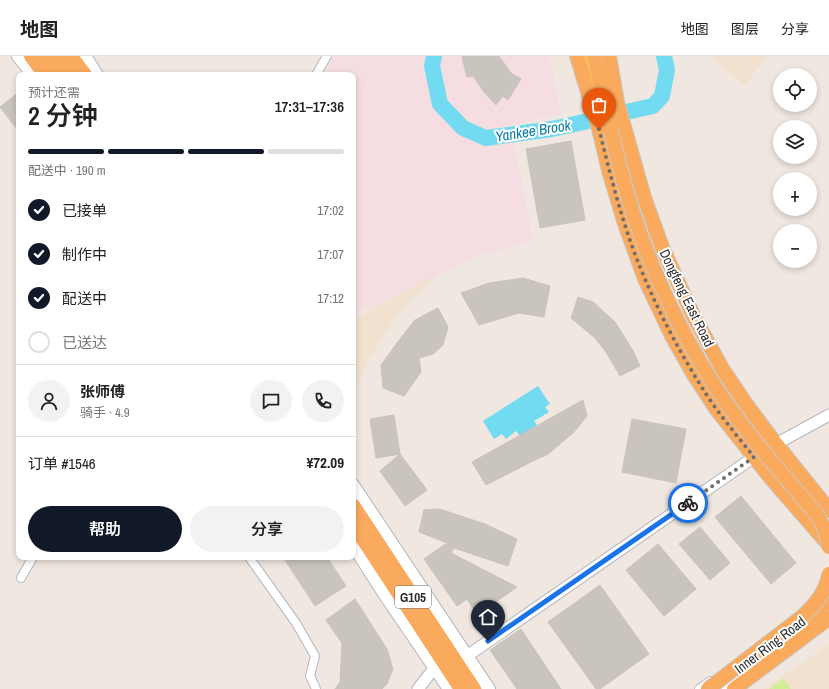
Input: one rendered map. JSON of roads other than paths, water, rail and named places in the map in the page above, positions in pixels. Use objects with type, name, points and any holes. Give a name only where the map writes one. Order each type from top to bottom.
[{"type":"highway","points":[[31,56],[43,72]]},
{"type":"highway","points":[[46,56],[58,72]]},
{"type":"highway","points":[[58,56],[76,62],[83,72]]},
{"type":"highway","points":[[577,56],[597,121]]},
{"type":"highway","points":[[594,56],[627,195],[646,248],[679,323],[698,357],[737,417],[767,456],[818,516],[823,524],[829,546]]},
{"type":"highway","points":[[609,56],[617,102]]},
{"type":"highway","name":"Dongfeng East Road","points":[[617,102],[648,211],[678,284],[694,317],[723,370],[746,404],[829,510]]},
{"type":"highway","name":"Dongfeng East Road","points":[[597,121],[609,171],[639,265],[672,336],[705,392],[722,416],[786,497],[829,546]]},
{"type":"highway","name":"G105","points":[[356,510],[474,689]]},
{"type":"highway","name":"G105","points":[[356,529],[461,689]]},
{"type":"highway","points":[[710,689],[811,609],[822,594],[829,574]]},
{"type":"highway","name":"Inner Ring Road","points":[[710,689],[780,640],[829,601]]},
{"type":"highway","name":"Inner Ring Road","points":[[734,689],[829,618]]},
{"type":"highway","points":[[752,685],[829,629]]},
{"type":"highway","points":[[431,643],[435,667]]},
{"type":"main road","points":[[18,56],[31,72]]},
{"type":"main road","name":"Dongfeng East Road","points":[[588,56],[597,121]]},
{"type":"main road","name":"Dongfeng East Road","points":[[603,56],[617,102]]},
{"type":"main road","points":[[76,62],[92,72]]},
{"type":"main road","points":[[356,490],[489,689]]},
{"type":"main road","points":[[356,550],[449,689]]},
{"type":"main road","points":[[716,689],[829,607]]},
{"type":"main road","points":[[724,689],[829,614]]},
{"type":"street","points":[[318,72],[327,56]]},
{"type":"street","points":[[776,444],[829,415]]},
{"type":"street","points":[[467,656],[754,457]]},
{"type":"street","points":[[21,578],[30,560]]},
{"type":"street","points":[[251,560],[296,623],[315,656],[310,676],[316,689]]},
{"type":"street","points":[[699,689],[829,595]]},
{"type":"street","points":[[418,689],[435,667]]},
{"type":"water","points":[[538,386],[550,404],[545,407],[549,412],[534,421],[537,425],[520,436],[516,431],[506,439],[502,434],[494,439],[483,421]]},
{"type":"waterway","name":"Yankee Brook","points":[[434,56],[432,66],[440,104],[463,128],[486,138],[552,129],[611,116]]},
{"type":"waterway","name":"Yankee Brook","points":[[626,112],[653,106],[662,96],[667,70],[664,56]]}]
